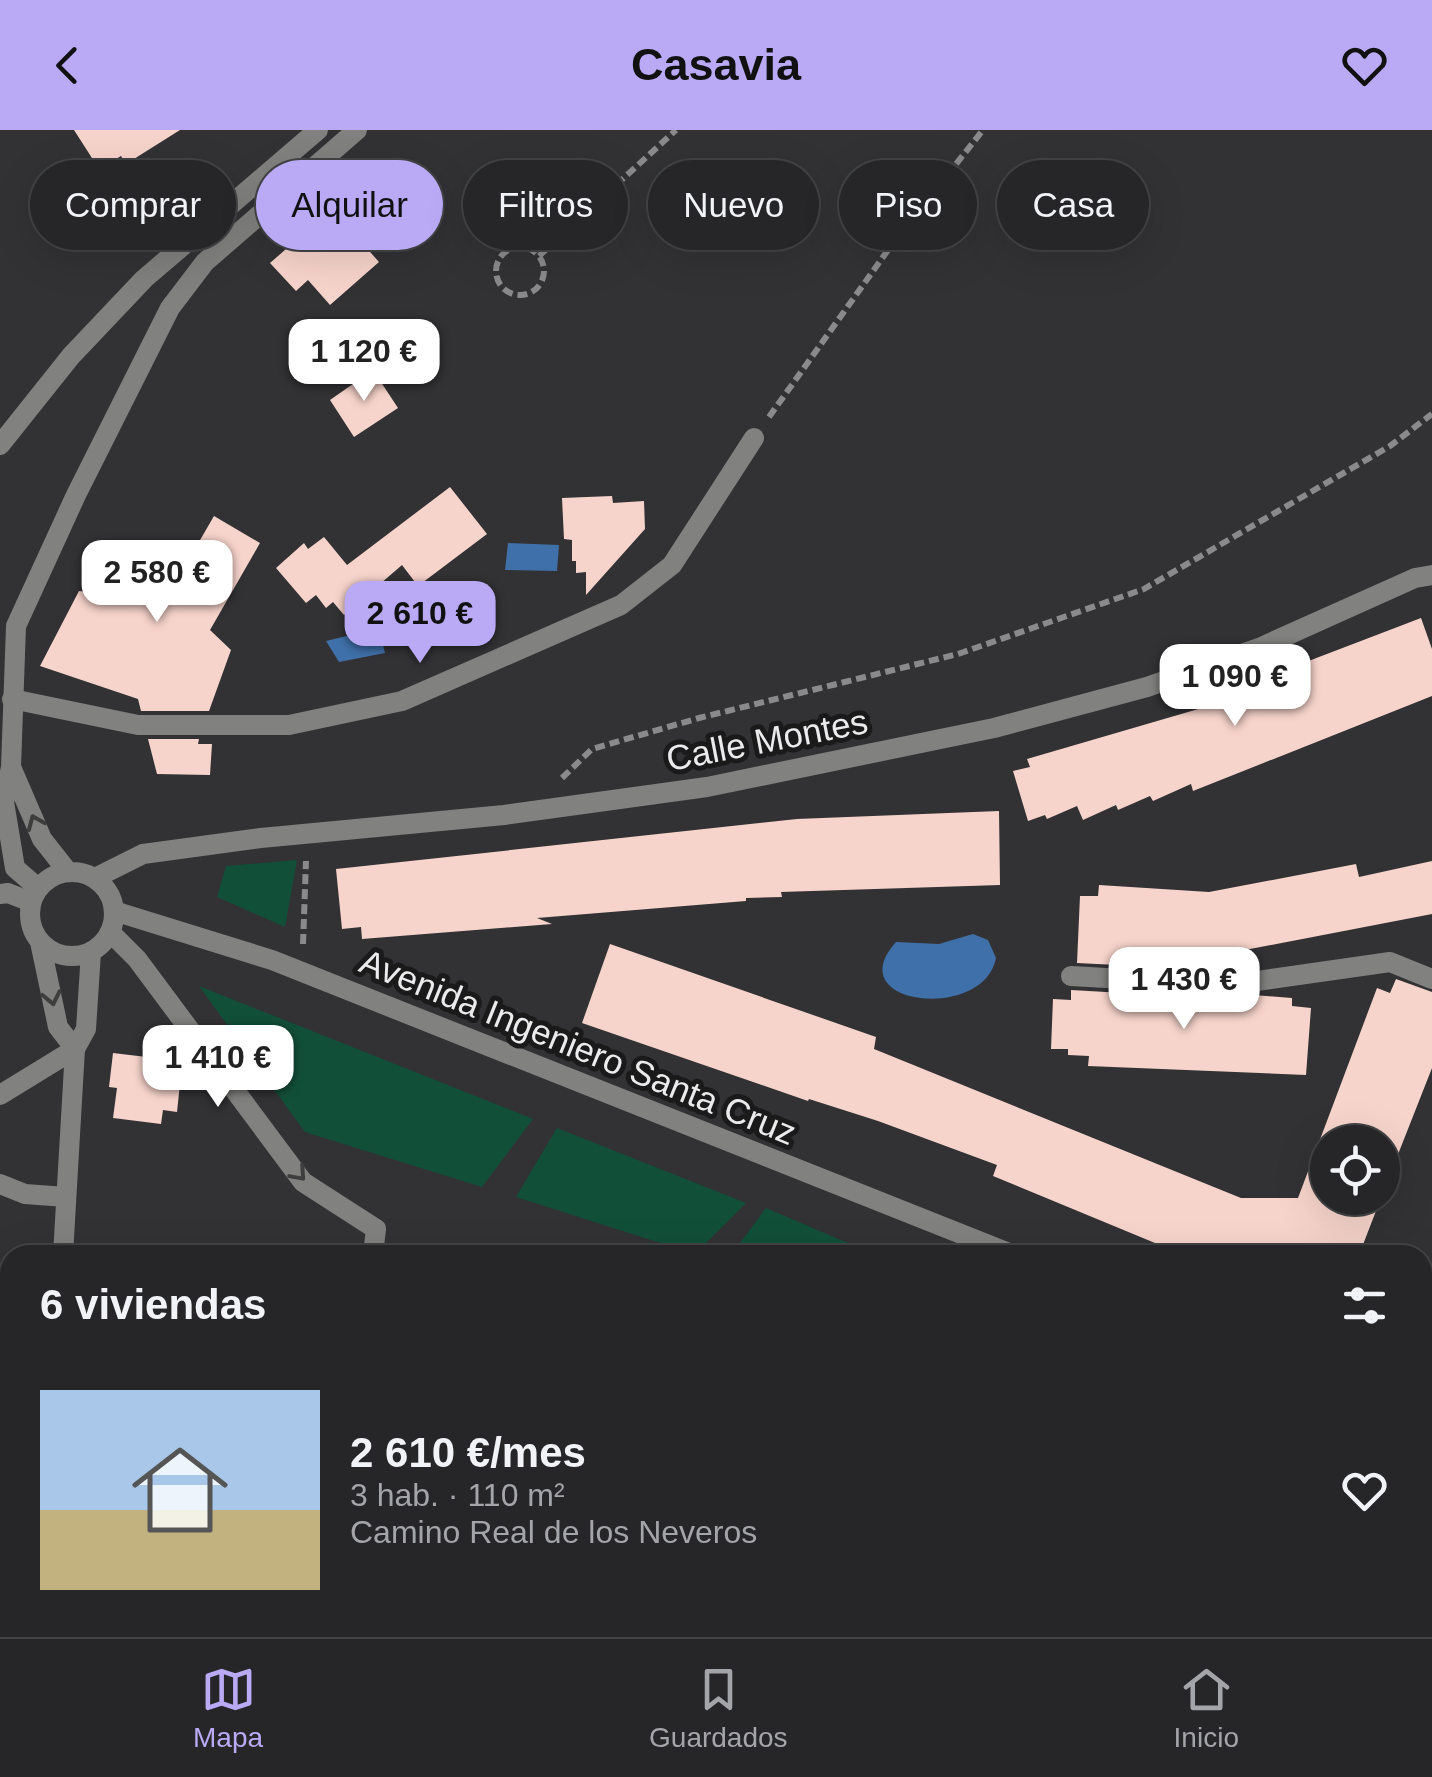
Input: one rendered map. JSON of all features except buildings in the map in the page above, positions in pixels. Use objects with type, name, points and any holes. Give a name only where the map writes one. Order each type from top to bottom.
[{"type":"street","points":[[0,445],[70,356],[144,280],[318,130]]},
{"type":"street","points":[[76,1049],[58,1027],[40,942],[33,930],[35,895],[15,868],[4,802],[12,767],[16,626],[76,495],[170,308],[205,262],[357,130]]},
{"type":"street","points":[[144,280],[170,308]]},
{"type":"street","points":[[12,699],[138,725],[290,726],[402,701],[621,605],[672,565],[754,438]]},
{"type":"street","name":"Calle Montes","points":[[95,878],[143,854],[707,788],[1014,723],[1147,687],[1259,648],[1415,578],[1432,575]]},
{"type":"street","points":[[12,767],[42,839],[68,872]]},
{"type":"street","points":[[0,894],[35,895],[56,875],[68,872],[95,878],[111,898],[112,921],[137,959],[303,1182],[376,1230],[374,1245]]},
{"type":"street","points":[[64,1245],[76,1049],[86,1029],[91,952],[112,921]]},
{"type":"street","name":"Avenida Ingeniero Santa Cruz","points":[[112,921],[272,960],[989,1245]]},
{"type":"street","points":[[40,942],[64,956],[91,952]]},
{"type":"street","points":[[1071,976],[1228,985],[1390,962],[1432,978]]},
{"type":"street","points":[[0,1095],[76,1049]]},
{"type":"street","points":[[0,1184],[24,1194],[66,1197]]},
{"type":"street","points":[[1328,1637],[1355,1637]]},
{"type":"path","points":[[539,256],[676,130]]},
{"type":"path","points":[[754,438],[888,250],[983,130]]},
{"type":"path","points":[[516,247],[532,250],[539,256],[544,277],[536,290],[514,294],[501,286],[496,271],[502,255],[516,247]]},
{"type":"path","points":[[526,812],[592,749],[699,718],[958,654],[1144,589],[1390,446],[1432,414]]},
{"type":"path","points":[[303,945],[306,853]]},
{"type":"green space","points":[[297,860],[285,927],[217,897],[226,866]]},
{"type":"green space","points":[[199,986],[533,1119],[482,1187],[305,1132]]},
{"type":"green space","points":[[557,1128],[746,1203],[704,1245],[667,1245],[516,1197]]},
{"type":"green space","points":[[766,1208],[853,1245],[738,1245]]},
{"type":"water","points":[[508,543],[559,545],[557,571],[505,570]]},
{"type":"water","points":[[379,628],[385,653],[339,662],[326,641]]},
{"type":"water","points":[[973,934],[988,940],[996,958],[986,978],[967,991],[944,998],[920,998],[899,992],[885,980],[883,964],[896,942],[939,944]]}]
